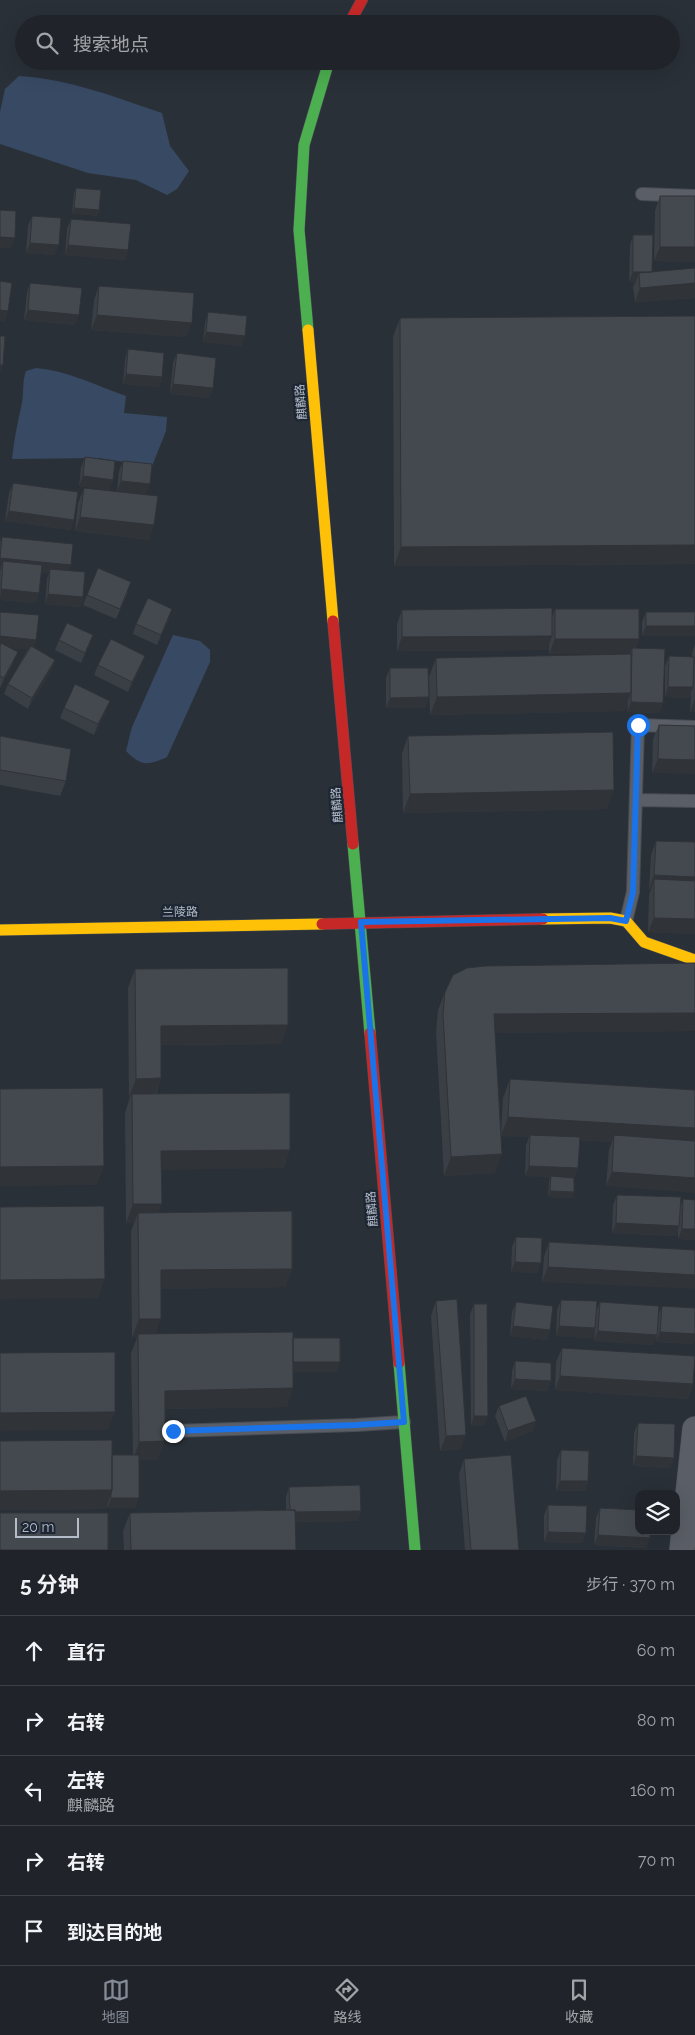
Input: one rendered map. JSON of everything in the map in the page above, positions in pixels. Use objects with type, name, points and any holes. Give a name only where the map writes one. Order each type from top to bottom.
[{"type":"street","points":[[354,15],[362,0]]},
{"type":"street","name":"麒麟路","points":[[326,70],[304,145],[299,230],[415,1550]]},
{"type":"street","name":"兰陵路","points":[[0,930],[610,918],[626,921]]},
{"type":"street","points":[[626,921],[644,942],[695,960]]},
{"type":"street","points":[[682,1550],[695,1429]]},
{"type":"lane","points":[[642,194],[695,196]]},
{"type":"lane","points":[[626,921],[633,892],[638,725],[695,726]]},
{"type":"lane","points":[[636,800],[695,801]]},
{"type":"lane","points":[[173,1431],[404,1422]]},
{"type":"water","points":[[19,76],[74,85],[162,113],[170,146],[189,171],[177,189],[167,195],[136,180],[88,173],[0,144],[0,112],[5,89]]},
{"type":"water","points":[[36,368],[70,375],[126,396],[124,413],[167,417],[166,431],[152,466],[98,458],[12,459],[26,371]]},
{"type":"water","points":[[173,635],[200,641],[210,650],[210,662],[167,757],[149,763],[140,762],[126,751],[132,727]]},
{"type":"building","points":[[76,188],[101,190],[99,210],[74,208]]},
{"type":"building","points":[[660,196],[695,196],[695,247],[660,247]]},
{"type":"building","points":[[0,210],[16,211],[15,238],[0,237]]},
{"type":"building","points":[[32,216],[61,218],[59,245],[30,243]]},
{"type":"building","points":[[71,219],[131,224],[128,250],[68,245]]},
{"type":"building","points":[[633,235],[653,235],[652,272],[633,272]]},
{"type":"building","points":[[695,268],[695,283],[640,288],[639,273]]},
{"type":"building","points":[[0,281],[12,283],[8,311],[0,310]]},
{"type":"building","points":[[30,283],[82,288],[79,315],[28,310]]},
{"type":"building","points":[[99,286],[194,293],[192,323],[97,315]]},
{"type":"building","points":[[208,312],[247,316],[245,336],[206,332]]},
{"type":"building","points":[[695,316],[695,545],[401,547],[400,318]]},
{"type":"building","points":[[0,336],[5,336],[3,365],[0,365]]},
{"type":"building","points":[[128,349],[164,353],[162,377],[126,374]]},
{"type":"building","points":[[177,353],[216,358],[213,388],[173,384]]},
{"type":"building","points":[[85,457],[115,461],[113,480],[83,476]]},
{"type":"building","points":[[123,461],[152,464],[150,484],[121,481]]},
{"type":"building","points":[[13,483],[78,492],[74,520],[9,511]]},
{"type":"building","points":[[84,488],[158,496],[154,525],[80,517]]},
{"type":"building","points":[[2,537],[73,544],[71,565],[0,558]]},
{"type":"building","points":[[3,561],[42,565],[39,593],[1,589]]},
{"type":"building","points":[[98,568],[131,582],[120,609],[87,595]]},
{"type":"building","points":[[50,569],[85,572],[83,597],[48,594]]},
{"type":"building","points":[[148,598],[172,609],[161,635],[136,624]]},
{"type":"building","points":[[552,608],[552,636],[402,637],[402,610]]},
{"type":"building","points":[[555,609],[639,609],[639,639],[555,639]]},
{"type":"building","points":[[0,612],[39,615],[36,640],[0,636]]},
{"type":"building","points":[[646,612],[695,612],[695,626],[646,626]]},
{"type":"building","points":[[67,623],[93,635],[85,653],[59,640]]},
{"type":"building","points":[[111,639],[145,656],[132,682],[98,665]]},
{"type":"building","points":[[1,643],[18,652],[4,678],[0,676]]},
{"type":"building","points":[[31,646],[55,660],[32,698],[8,684]]},
{"type":"building","points":[[632,648],[665,649],[663,703],[631,702]]},
{"type":"building","points":[[631,654],[631,693],[437,697],[436,658]]},
{"type":"building","points":[[669,656],[694,657],[693,687],[668,687]]},
{"type":"building","points":[[390,668],[428,668],[429,697],[390,698]]},
{"type":"building","points":[[75,684],[110,701],[98,724],[64,708]]},
{"type":"building","points":[[659,725],[695,726],[695,760],[658,759]]},
{"type":"building","points":[[613,732],[614,790],[410,794],[408,736]]},
{"type":"building","points":[[0,736],[71,749],[66,781],[0,770]]},
{"type":"building","points":[[656,841],[695,842],[695,877],[654,875]]},
{"type":"building","points":[[654,879],[695,881],[695,919],[654,918]]},
{"type":"building","points":[[695,963],[695,1013],[494,1014],[502,1154],[451,1157],[443,1014],[445,992],[453,975],[467,968],[485,966]]},
{"type":"building","points":[[288,968],[288,1025],[161,1026],[161,1078],[136,1079],[135,969]]},
{"type":"building","points":[[510,1079],[695,1090],[695,1128],[508,1117]]},
{"type":"building","points":[[103,1088],[104,1166],[0,1167],[0,1089]]},
{"type":"building","points":[[290,1093],[290,1150],[161,1151],[162,1204],[133,1204],[132,1094]]},
{"type":"building","points":[[530,1135],[580,1137],[578,1168],[529,1166]]},
{"type":"building","points":[[614,1135],[695,1141],[695,1178],[612,1172]]},
{"type":"building","points":[[551,1176],[574,1178],[574,1192],[550,1191]]},
{"type":"building","points":[[617,1195],[681,1197],[679,1226],[616,1223]]},
{"type":"building","points":[[683,1199],[695,1200],[695,1229],[682,1229]]},
{"type":"building","points":[[104,1206],[105,1279],[0,1280],[0,1207]]},
{"type":"building","points":[[292,1211],[292,1269],[161,1270],[161,1319],[139,1319],[138,1213]]},
{"type":"building","points":[[516,1237],[542,1238],[541,1263],[515,1262]]},
{"type":"building","points":[[549,1242],[695,1250],[695,1275],[548,1267]]},
{"type":"building","points":[[457,1299],[466,1435],[446,1436],[436,1301]]},
{"type":"building","points":[[561,1300],[597,1301],[595,1328],[559,1326]]},
{"type":"building","points":[[516,1302],[553,1306],[550,1330],[513,1326]]},
{"type":"building","points":[[600,1302],[659,1306],[657,1335],[598,1331]]},
{"type":"building","points":[[474,1304],[487,1304],[488,1416],[474,1416]]},
{"type":"building","points":[[662,1306],[695,1308],[695,1334],[660,1332]]},
{"type":"building","points":[[293,1332],[293,1388],[165,1391],[165,1441],[139,1442],[138,1334]]},
{"type":"building","points":[[293,1338],[340,1338],[340,1362],[293,1362]]},
{"type":"building","points":[[562,1348],[695,1356],[693,1384],[560,1376]]},
{"type":"building","points":[[115,1352],[115,1412],[0,1413],[0,1353]]},
{"type":"building","points":[[515,1361],[551,1363],[551,1381],[515,1379]]},
{"type":"building","points":[[526,1396],[536,1421],[508,1431],[499,1406]]},
{"type":"building","points":[[638,1423],[675,1424],[674,1458],[636,1456]]},
{"type":"building","points":[[112,1440],[112,1490],[0,1491],[0,1441]]},
{"type":"building","points":[[561,1450],[589,1451],[588,1481],[560,1481]]},
{"type":"building","points":[[112,1455],[139,1455],[139,1498],[111,1498]]},
{"type":"building","points":[[511,1455],[519,1550],[471,1550],[464,1459]]},
{"type":"building","points":[[360,1485],[361,1511],[295,1512],[295,1510],[290,1510],[289,1487]]},
{"type":"building","points":[[548,1505],[587,1506],[586,1533],[548,1532]]},
{"type":"building","points":[[600,1508],[635,1510],[635,1535],[650,1535],[650,1538],[598,1535]]},
{"type":"building","points":[[295,1510],[296,1550],[131,1550],[130,1513]]},
{"type":"building","points":[[0,1513],[108,1513],[108,1550],[0,1550]]},
{"type":"traffic: fast","points":[[308,330],[299,230],[304,145],[326,70]]},
{"type":"traffic: fast","points":[[353,844],[370,1033]]},
{"type":"traffic: fast","points":[[399,1363],[415,1550]]},
{"type":"traffic: slow","points":[[308,330],[333,621]]},
{"type":"traffic: slow","points":[[543,919],[610,918],[626,921],[644,942],[695,960]]},
{"type":"traffic: slow","points":[[0,930],[322,924]]},
{"type":"traffic: jam","points":[[354,15],[362,0]]},
{"type":"traffic: jam","points":[[333,621],[353,844]]},
{"type":"traffic: jam","points":[[322,924],[543,919]]},
{"type":"traffic: jam","points":[[370,1033],[399,1363]]},
{"type":"route","points":[[173,1431],[404,1422],[361,922],[610,918],[626,921],[633,892],[638,725]]}]
